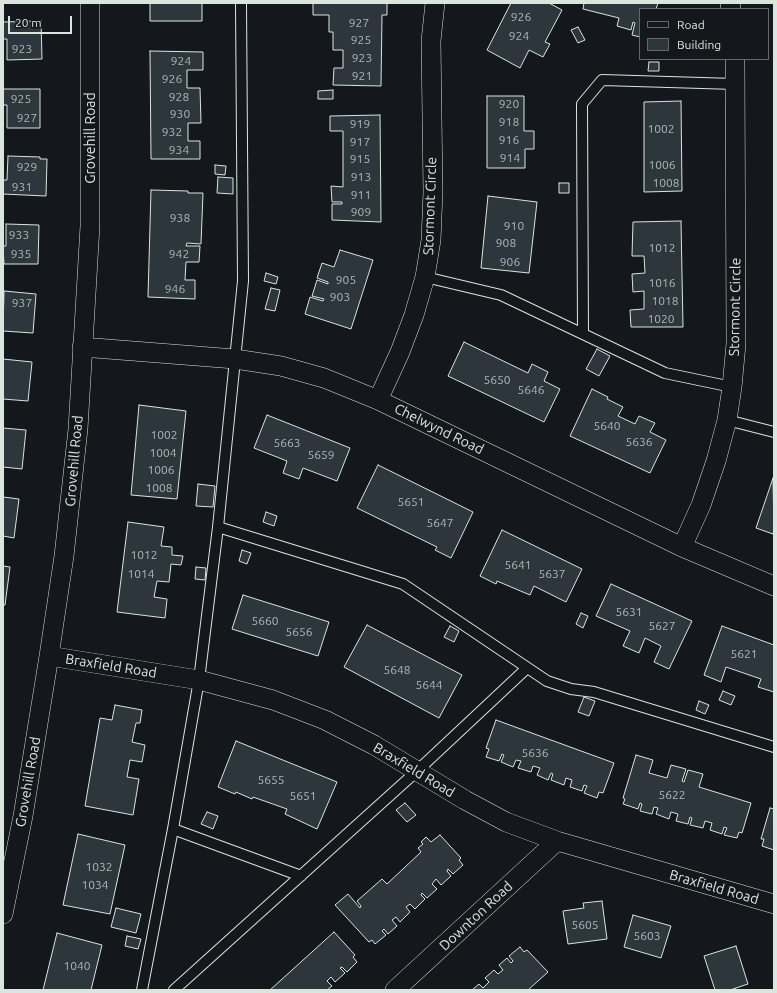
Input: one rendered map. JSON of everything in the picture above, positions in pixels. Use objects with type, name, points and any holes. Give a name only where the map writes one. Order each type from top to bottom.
[{"type":"street","name":"Grovehill Road","points":[[3,914],[23,816],[49,656],[64,556],[74,461],[90,226],[90,3]]},
{"type":"street","name":"Stormont Circle","points":[[378,400],[408,330],[425,277],[432,224],[431,41],[435,3]]},
{"type":"street","name":"Stormont Circle","points":[[682,547],[704,498],[716,461],[727,420],[732,387],[736,344],[735,60]]},
{"type":"street","name":"Chelwynd Road","points":[[82,347],[235,360],[281,366],[324,378],[378,400],[682,547],[774,586]]},
{"type":"street","name":"Braxfield Road","points":[[49,656],[199,680],[273,700],[325,720],[374,745],[464,800],[506,822],[557,841],[774,904]]},
{"type":"street","name":"Downton Road","points":[[395,990],[557,841]]},
{"type":"lane","points":[[142,990],[174,829],[199,680],[218,527],[243,281],[240,3]]},
{"type":"lane","points":[[583,334],[582,104],[602,80],[736,84]]},
{"type":"lane","points":[[425,277],[501,295],[665,374],[732,387]]},
{"type":"lane","points":[[727,420],[774,432]]},
{"type":"lane","points":[[218,527],[403,584],[527,668],[553,683],[571,689],[594,692],[774,747]]},
{"type":"lane","points":[[174,990],[417,771],[527,668]]},
{"type":"lane","points":[[174,829],[301,876]]},
{"type":"building","points":[[150,3],[202,3],[202,21],[150,21]]},
{"type":"building","points":[[313,3],[387,3],[387,15],[382,15],[381,86],[333,85],[334,68],[343,68],[343,50],[333,50],[333,32],[329,32],[329,15],[313,15]]},
{"type":"building","points":[[511,3],[549,3],[562,10],[545,42],[550,44],[543,57],[529,50],[520,68],[487,50]]},
{"type":"building","points":[[584,3],[658,3],[656,8],[639,8],[639,37],[632,35],[635,23],[633,22],[631,30],[617,26],[619,18],[583,9]]},
{"type":"building","points":[[41,21],[42,59],[7,60],[7,39],[3,39],[3,22]]},
{"type":"building","points":[[578,27],[585,40],[578,43],[571,30]]},
{"type":"building","points":[[150,51],[203,52],[203,70],[187,70],[187,88],[200,88],[201,123],[188,123],[188,141],[200,141],[200,159],[151,159]]},
{"type":"building","points":[[649,62],[659,62],[659,71],[648,71]]},
{"type":"building","points":[[3,89],[40,89],[40,128],[7,128],[7,105],[3,105]]},
{"type":"building","points":[[333,90],[333,99],[318,99],[318,91]]},
{"type":"building","points":[[487,96],[524,96],[524,131],[534,131],[534,149],[525,149],[525,168],[487,168]]},
{"type":"building","points":[[681,101],[682,191],[644,192],[644,102]]},
{"type":"building","points":[[380,115],[381,222],[332,220],[332,204],[342,204],[342,202],[332,202],[331,186],[343,187],[343,131],[330,131],[330,116]]},
{"type":"building","points":[[8,156],[40,157],[40,159],[47,159],[46,196],[3,194],[3,180],[7,180]]},
{"type":"building","points":[[215,165],[226,166],[225,175],[215,174]]},
{"type":"building","points":[[218,177],[233,178],[233,194],[217,193]]},
{"type":"building","points":[[559,183],[569,183],[569,193],[559,193]]},
{"type":"building","points":[[151,190],[203,193],[201,244],[187,243],[186,246],[200,246],[199,262],[186,262],[185,280],[195,280],[195,299],[148,297]]},
{"type":"building","points":[[488,196],[537,202],[529,273],[481,268]]},
{"type":"building","points":[[681,221],[683,327],[631,327],[630,310],[644,309],[644,291],[633,292],[632,274],[645,273],[644,256],[632,256],[633,222]]},
{"type":"building","points":[[6,224],[39,225],[38,264],[4,264],[3,246],[6,246]]},
{"type":"building","points":[[340,250],[373,260],[351,329],[305,314],[310,297],[323,301],[324,299],[312,296],[317,280],[328,284],[328,282],[317,278],[322,263],[334,267]]},
{"type":"building","points":[[266,273],[278,277],[276,284],[264,281]]},
{"type":"building","points":[[271,288],[280,290],[275,311],[265,309]]},
{"type":"building","points":[[4,291],[36,294],[33,333],[3,331]]},
{"type":"building","points":[[464,342],[528,373],[532,364],[548,372],[544,381],[560,389],[544,422],[448,376]]},
{"type":"building","points":[[597,349],[610,356],[599,376],[586,369]]},
{"type":"building","points":[[3,359],[32,362],[28,401],[3,399]]},
{"type":"building","points":[[592,389],[623,407],[618,416],[635,424],[639,416],[655,423],[650,432],[666,440],[650,473],[570,436]]},
{"type":"building","points":[[139,405],[186,411],[177,499],[131,495]]},
{"type":"building","points":[[267,415],[350,448],[337,481],[303,468],[299,479],[283,473],[287,461],[254,448]]},
{"type":"building","points":[[3,428],[26,430],[22,469],[3,467]]},
{"type":"building","points":[[378,465],[473,512],[451,558],[435,550],[437,547],[357,508]]},
{"type":"building","points":[[773,478],[774,530],[773,534],[756,528]]},
{"type":"building","points":[[198,484],[215,486],[213,507],[196,506]]},
{"type":"building","points":[[3,497],[19,499],[14,538],[3,536]]},
{"type":"building","points":[[266,512],[277,516],[274,526],[263,522]]},
{"type":"building","points":[[128,522],[164,527],[161,546],[172,547],[172,555],[183,556],[181,565],[171,564],[169,582],[157,581],[154,597],[167,599],[165,618],[117,612]]},
{"type":"building","points":[[502,530],[582,569],[566,602],[534,586],[530,595],[497,581],[496,584],[480,576]]},
{"type":"building","points":[[242,550],[251,553],[247,564],[239,561]]},
{"type":"building","points":[[3,566],[10,567],[5,605],[3,605]]},
{"type":"building","points":[[196,567],[206,568],[205,580],[195,579]]},
{"type":"building","points":[[611,584],[692,621],[669,669],[654,662],[661,646],[645,638],[639,653],[623,646],[630,631],[596,616]]},
{"type":"building","points":[[243,595],[329,622],[318,656],[232,629]]},
{"type":"building","points":[[581,613],[588,616],[583,628],[576,624]]},
{"type":"building","points":[[367,625],[462,675],[439,718],[344,667]]},
{"type":"building","points":[[450,626],[459,631],[454,642],[444,637]]},
{"type":"building","points":[[722,626],[774,645],[774,692],[758,687],[761,679],[726,667],[721,682],[704,675]]},
{"type":"building","points":[[723,691],[735,696],[731,705],[719,700]]},
{"type":"building","points":[[584,697],[595,701],[589,716],[578,712]]},
{"type":"building","points":[[699,701],[709,705],[705,714],[696,710]]},
{"type":"building","points":[[115,705],[142,710],[140,723],[136,723],[132,742],[145,745],[142,762],[130,760],[127,777],[139,779],[133,815],[85,806],[100,718],[112,720]]},
{"type":"building","points":[[496,720],[614,763],[603,793],[599,792],[597,798],[584,793],[587,786],[584,785],[582,791],[570,787],[572,780],[566,778],[564,785],[551,780],[553,774],[551,773],[548,780],[537,775],[540,768],[533,766],[531,772],[518,768],[521,761],[516,760],[513,767],[501,762],[504,755],[502,754],[499,761],[486,757],[489,749],[486,748]]},
{"type":"building","points":[[236,741],[337,782],[317,829],[285,814],[287,809],[253,797],[252,799],[236,792],[235,794],[218,787]]},
{"type":"building","points":[[636,755],[653,760],[649,773],[667,778],[671,765],[686,769],[682,781],[684,782],[688,770],[703,774],[699,787],[751,803],[742,833],[739,832],[737,838],[724,835],[727,828],[724,827],[722,834],[710,830],[712,823],[705,821],[703,828],[690,825],[692,818],[690,817],[688,824],[676,821],[678,814],[671,812],[669,819],[656,814],[658,808],[654,807],[652,814],[640,811],[642,804],[640,803],[638,809],[623,804],[625,799],[623,798]]},
{"type":"building","points":[[405,803],[416,815],[407,822],[396,810]]},
{"type":"building","points":[[770,808],[774,809],[774,850],[762,846],[764,839],[761,839]]},
{"type":"building","points":[[207,812],[218,816],[213,829],[201,824]]},
{"type":"building","points":[[78,834],[125,845],[110,914],[63,905]]},
{"type":"building","points":[[440,835],[461,858],[459,860],[463,865],[453,874],[448,869],[447,871],[451,876],[441,885],[436,879],[432,884],[437,889],[427,898],[422,893],[421,895],[425,899],[415,909],[410,904],[406,907],[410,912],[400,922],[396,917],[392,920],[397,926],[388,934],[384,929],[382,931],[386,935],[375,944],[372,940],[369,942],[335,905],[348,894],[360,908],[361,906],[357,901],[382,879],[387,884],[421,852],[418,848],[423,844],[421,842],[426,837],[431,842]]},
{"type":"building","points":[[602,901],[607,939],[568,944],[563,911],[584,908],[583,903]]},
{"type":"building","points":[[116,908],[141,914],[136,933],[111,927]]},
{"type":"building","points":[[633,915],[671,926],[661,958],[624,947]]},
{"type":"building","points":[[334,932],[355,955],[353,957],[357,962],[347,972],[342,967],[340,968],[345,973],[335,982],[331,977],[327,981],[332,986],[327,990],[270,990]]},
{"type":"building","points":[[57,933],[102,945],[91,990],[43,990]]},
{"type":"building","points":[[127,936],[141,939],[138,949],[125,946]]},
{"type":"building","points":[[736,946],[748,984],[730,990],[715,990],[704,956]]},
{"type":"building","points":[[520,947],[524,952],[527,950],[548,972],[528,990],[472,990],[479,984],[483,988],[489,982],[485,978],[494,970],[498,974],[503,970],[499,965],[507,958],[511,963],[513,961],[509,956]]}]
